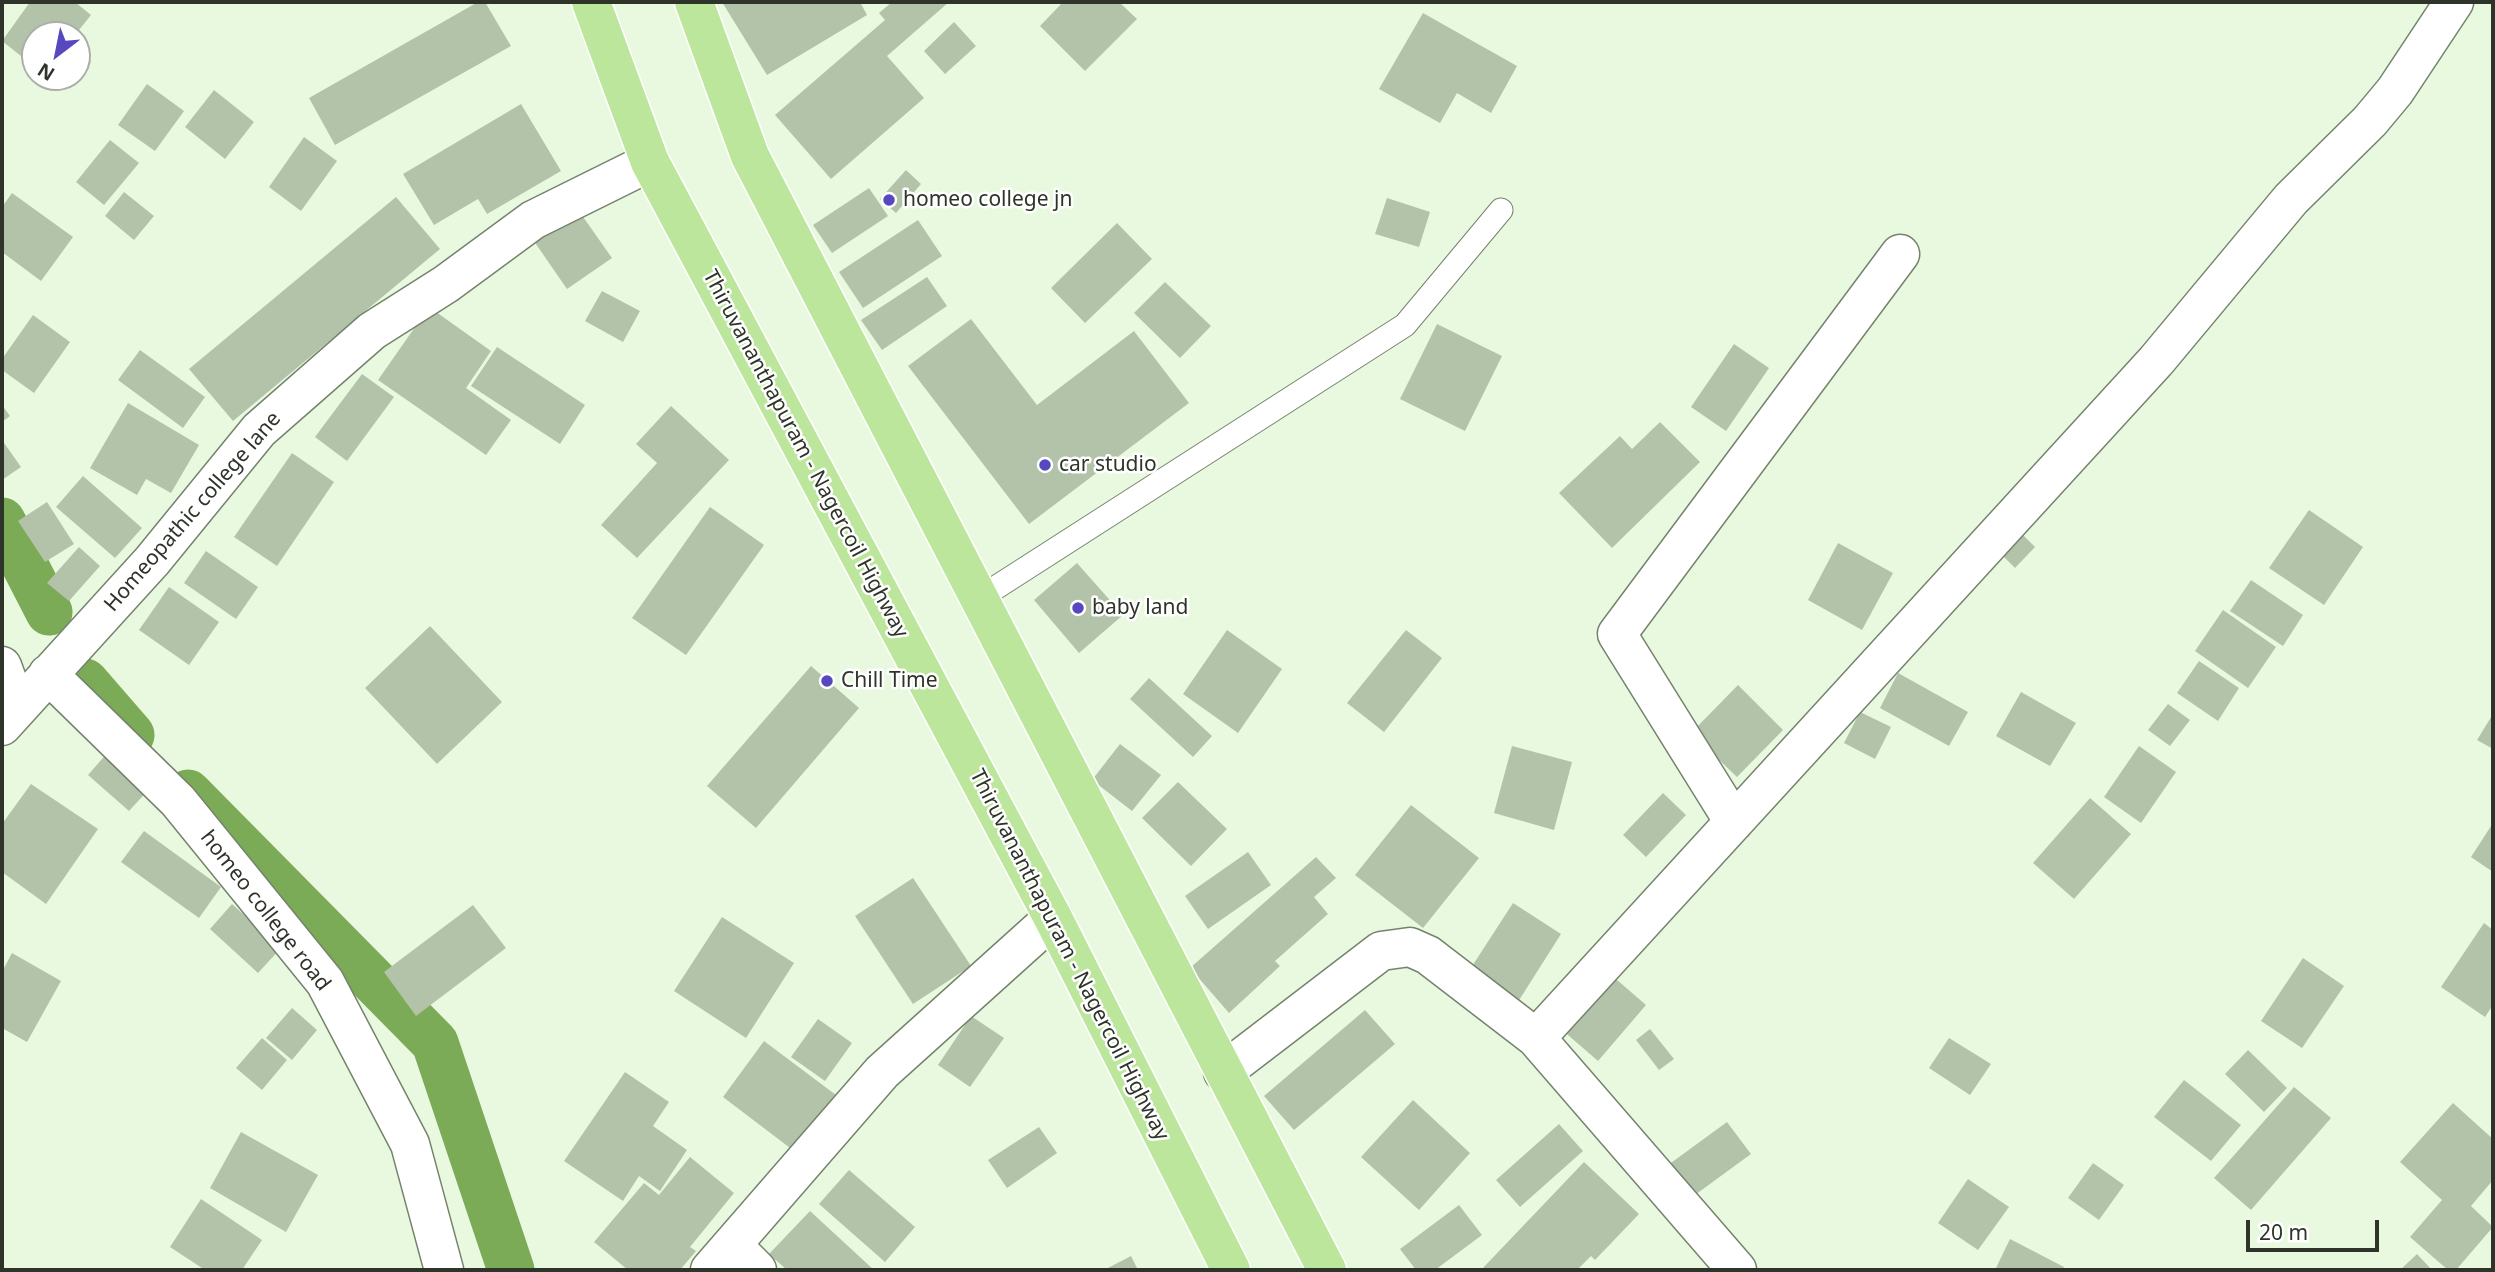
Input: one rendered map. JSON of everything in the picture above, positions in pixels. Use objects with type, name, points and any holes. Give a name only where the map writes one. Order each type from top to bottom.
[{"type":"main road","name":"Thiruvananthapuram - Nagercoil Highway","points":[[591,2],[650,162],[1054,918],[1231,1270]]},
{"type":"main road","points":[[694,2],[750,156],[1326,1270]]},
{"type":"street","points":[[1536,1038],[2156,361],[2291,199],[2370,121],[2395,91],[2454,2]]},
{"type":"street","name":"Homeopathic college lane","points":[[10,716],[152,561],[259,430],[372,331],[446,284],[533,220],[650,162]]},
{"type":"street","points":[[1734,822],[1617,634],[1900,254]]},
{"type":"street","points":[[2,666],[10,716]]},
{"type":"street","name":"homeo college road","points":[[48,674],[178,801],[325,982],[410,1144],[444,1270]]},
{"type":"street","points":[[733,1262],[882,1072],[1054,918]]},
{"type":"street","points":[[1223,1072],[1381,951],[1410,947],[1428,955],[1536,1038],[1737,1270]]},
{"type":"lane","points":[[978,599],[1405,325],[1501,210]]},
{"type":"building","points":[[30,2],[75,2],[91,15],[86,21],[21,21],[21,56],[2,41]]},
{"type":"building","points":[[478,2],[485,2],[511,46],[335,145],[309,98]]},
{"type":"building","points":[[722,2],[860,2],[867,15],[767,75]]},
{"type":"building","points":[[892,2],[949,2],[887,56],[924,98],[831,179],[775,115],[885,20],[879,13]]},
{"type":"building","points":[[1063,2],[1119,2],[1137,19],[1085,71],[1040,26]]},
{"type":"building","points":[[1423,13],[1517,66],[1491,113],[1457,93],[1440,123],[1379,89]]},
{"type":"building","points":[[954,22],[976,46],[945,74],[924,51]]},
{"type":"building","points":[[147,84],[184,111],[155,151],[118,125]]},
{"type":"building","points":[[214,90],[254,122],[225,159],[185,127]]},
{"type":"building","points":[[521,104],[561,171],[487,214],[478,199],[434,225],[403,174]]},
{"type":"building","points":[[304,137],[337,161],[301,211],[269,187]]},
{"type":"building","points":[[110,140],[139,163],[104,205],[76,182]]},
{"type":"building","points":[[906,170],[921,184],[896,213],[880,199]]},
{"type":"building","points":[[869,188],[888,216],[832,253],[813,225]]},
{"type":"building","points":[[124,192],[154,216],[134,240],[105,216]]},
{"type":"building","points":[[12,193],[73,237],[41,281],[2,252],[2,207]]},
{"type":"building","points":[[396,197],[440,249],[233,421],[189,369]]},
{"type":"building","points":[[1387,198],[1430,212],[1419,247],[1375,234]]},
{"type":"building","points":[[574,204],[612,258],[567,289],[529,234]]},
{"type":"building","points":[[918,220],[942,256],[863,308],[839,272]]},
{"type":"building","points":[[1117,223],[1152,259],[1085,323],[1051,288]]},
{"type":"building","points":[[927,277],[947,306],[882,350],[861,320]]},
{"type":"building","points":[[1165,282],[1211,326],[1180,358],[1134,313]]},
{"type":"building","points":[[602,291],[640,311],[623,342],[585,321]]},
{"type":"building","points":[[429,307],[491,351],[466,388],[511,420],[486,455],[378,380]]},
{"type":"building","points":[[33,315],[70,342],[34,393],[2,370],[2,359]]},
{"type":"building","name":"car studio","points":[[971,319],[1037,405],[1134,331],[1189,403],[1029,524],[908,366]]},
{"type":"building","points":[[1437,324],[1502,356],[1465,431],[1400,399]]},
{"type":"building","points":[[1734,344],[1769,368],[1726,431],[1691,407]]},
{"type":"building","points":[[497,347],[585,405],[560,444],[471,386]]},
{"type":"building","points":[[140,350],[205,397],[183,428],[118,380]]},
{"type":"building","points":[[362,374],[394,397],[347,461],[315,437]]},
{"type":"building","points":[[128,403],[199,445],[171,493],[146,479],[137,495],[90,468]]},
{"type":"building","points":[[2,405],[10,416],[2,422]]},
{"type":"building","points":[[671,406],[729,460],[637,558],[601,525],[657,463],[636,444]]},
{"type":"building","points":[[1660,422],[1700,462],[1612,548],[1559,493],[1620,436],[1632,449]]},
{"type":"building","points":[[2,440],[21,467],[2,480]]},
{"type":"building","points":[[292,453],[334,482],[277,566],[234,537]]},
{"type":"building","points":[[83,476],[142,528],[115,558],[56,507]]},
{"type":"building","points":[[47,502],[74,544],[45,562],[18,521]]},
{"type":"building","points":[[710,507],[764,545],[686,655],[632,618]]},
{"type":"building","points":[[2309,510],[2363,547],[2324,605],[2269,568]]},
{"type":"building","points":[[2016,528],[2035,547],[2015,568],[1996,549]]},
{"type":"building","points":[[1838,543],[1893,573],[1862,630],[1808,600]]},
{"type":"building","points":[[79,547],[100,566],[69,601],[47,583]]},
{"type":"building","points":[[206,551],[258,587],[236,619],[184,583]]},
{"type":"building","name":"baby land","points":[[1077,563],[1123,615],[1079,653],[1034,600]]},
{"type":"building","points":[[2251,580],[2303,615],[2283,646],[2230,611]]},
{"type":"building","points":[[169,587],[219,622],[189,665],[139,630]]},
{"type":"building","points":[[2223,610],[2276,647],[2248,688],[2195,651]]},
{"type":"building","points":[[430,626],[502,702],[437,764],[365,688]]},
{"type":"building","points":[[1227,630],[1282,669],[1238,733],[1183,694]]},
{"type":"building","points":[[1406,630],[1442,658],[1384,732],[1347,703]]},
{"type":"building","points":[[2199,661],[2239,688],[2218,721],[2177,693]]},
{"type":"building","points":[[811,666],[859,708],[756,828],[707,786]]},
{"type":"building","points":[[1898,673],[1968,712],[1949,746],[1880,708]]},
{"type":"building","points":[[1149,678],[1212,736],[1193,757],[1130,699]]},
{"type":"building","points":[[1738,685],[1783,730],[1737,777],[1691,733]]},
{"type":"building","points":[[2021,692],[2076,723],[2050,766],[1996,736]]},
{"type":"building","points":[[2168,704],[2190,720],[2170,746],[2148,730]]},
{"type":"building","points":[[1860,712],[1891,727],[1875,759],[1844,743]]},
{"type":"building","points":[[2493,714],[2493,749],[2477,740]]},
{"type":"building","points":[[1120,744],[1161,775],[1132,811],[1092,780]]},
{"type":"building","points":[[1512,746],[1572,762],[1554,830],[1494,813]]},
{"type":"building","points":[[2139,746],[2176,772],[2141,823],[2104,797]]},
{"type":"building","points":[[109,751],[151,787],[129,811],[88,775]]},
{"type":"building","points":[[1178,782],[1227,829],[1191,866],[1142,818]]},
{"type":"building","points":[[31,784],[98,829],[46,904],[2,872],[2,824]]},
{"type":"building","points":[[1663,793],[1686,815],[1646,857],[1623,835]]},
{"type":"building","points":[[2090,798],[2131,834],[2074,899],[2033,863]]},
{"type":"building","points":[[1411,805],[1479,858],[1423,928],[1355,875]]},
{"type":"building","points":[[2493,823],[2493,872],[2471,857]]},
{"type":"building","points":[[144,831],[221,887],[199,918],[121,862]]},
{"type":"building","points":[[1248,852],[1271,885],[1208,929],[1185,896]]},
{"type":"building","points":[[1316,857],[1336,878],[1314,897],[1328,914],[1275,961],[1280,966],[1229,1013],[1190,968]]},
{"type":"building","points":[[913,878],[971,966],[913,1004],[855,916]]},
{"type":"building","points":[[1513,903],[1561,934],[1516,1005],[1467,974]]},
{"type":"building","points":[[232,904],[281,948],[258,973],[210,929]]},
{"type":"building","points":[[473,905],[506,948],[416,1016],[384,972]]},
{"type":"building","points":[[722,917],[794,963],[746,1038],[674,991]]},
{"type":"building","points":[[2484,923],[2493,930],[2493,1005],[2485,1017],[2441,987]]},
{"type":"building","points":[[12,953],[61,981],[27,1042],[2,1028],[2,972]]},
{"type":"building","points":[[2303,958],[2344,986],[2302,1048],[2261,1021]]},
{"type":"building","points":[[1609,973],[1646,1005],[1598,1061],[1561,1029]]},
{"type":"building","points":[[292,1008],[317,1030],[292,1060],[266,1038]]},
{"type":"building","points":[[1365,1010],[1395,1044],[1294,1130],[1264,1096]]},
{"type":"building","points":[[971,1016],[1004,1038],[970,1087],[938,1065]]},
{"type":"building","points":[[818,1019],[852,1043],[825,1081],[791,1057]]},
{"type":"building","points":[[1650,1029],[1674,1059],[1659,1070],[1636,1040]]},
{"type":"building","points":[[262,1038],[287,1060],[262,1090],[236,1068]]},
{"type":"building","points":[[1949,1038],[1991,1064],[1970,1095],[1929,1068]]},
{"type":"building","points":[[764,1041],[840,1098],[798,1154],[723,1097]]},
{"type":"building","points":[[2248,1050],[2287,1088],[2264,1112],[2225,1074]]},
{"type":"building","points":[[625,1072],[669,1102],[653,1126],[687,1150],[660,1191],[639,1176],[623,1201],[564,1161]]},
{"type":"building","points":[[2184,1080],[2241,1125],[2211,1161],[2154,1117]]},
{"type":"building","points":[[2294,1087],[2331,1118],[2251,1210],[2214,1178]]},
{"type":"building","points":[[1413,1100],[1470,1153],[1419,1210],[1361,1157]]},
{"type":"building","points":[[2453,1103],[2493,1139],[2493,1180],[2471,1206],[2493,1227],[2456,1270],[2448,1270],[2410,1237],[2442,1200],[2400,1162]]},
{"type":"building","points":[[1727,1122],[1751,1154],[1688,1200],[1664,1168]]},
{"type":"building","points":[[1559,1124],[1583,1151],[1520,1207],[1496,1180]]},
{"type":"building","points":[[1039,1127],[1057,1153],[1007,1188],[988,1160]]},
{"type":"building","points":[[241,1132],[318,1175],[286,1232],[210,1188]]},
{"type":"building","points":[[690,1157],[734,1193],[690,1247],[696,1251],[680,1270],[628,1270],[594,1242],[644,1183],[659,1195]]},
{"type":"building","points":[[1584,1162],[1639,1214],[1595,1260],[1591,1256],[1577,1270],[1481,1270]]},
{"type":"building","points":[[2093,1163],[2124,1185],[2099,1220],[2068,1198]]},
{"type":"building","points":[[849,1170],[915,1227],[885,1262],[819,1204]]},
{"type":"building","points":[[1968,1179],[2009,1207],[1978,1250],[1938,1223]]},
{"type":"building","points":[[201,1199],[262,1240],[242,1270],[205,1270],[170,1247]]},
{"type":"building","points":[[1459,1205],[1482,1235],[1435,1270],[1416,1270],[1400,1249]]},
{"type":"building","points":[[810,1211],[874,1270],[787,1270],[769,1254]]},
{"type":"building","points":[[2010,1239],[2064,1267],[2062,1270],[1995,1270]]},
{"type":"building","points":[[2417,1254],[2432,1270],[2400,1270]]},
{"type":"building","points":[[1131,1256],[1138,1270],[1104,1270]]},
{"type":"waterway","points":[[2,521],[49,612]]},
{"type":"waterway","points":[[85,682],[131,735]]},
{"type":"waterway","points":[[188,793],[435,1043],[511,1270]]},
{"type":"place","name":"homeo college jn","points":[[889,200]]},
{"type":"place","name":"car studio","points":[[1045,465]]},
{"type":"place","name":"baby land","points":[[1078,608]]},
{"type":"place","name":"Chill Time","points":[[827,681]]}]
